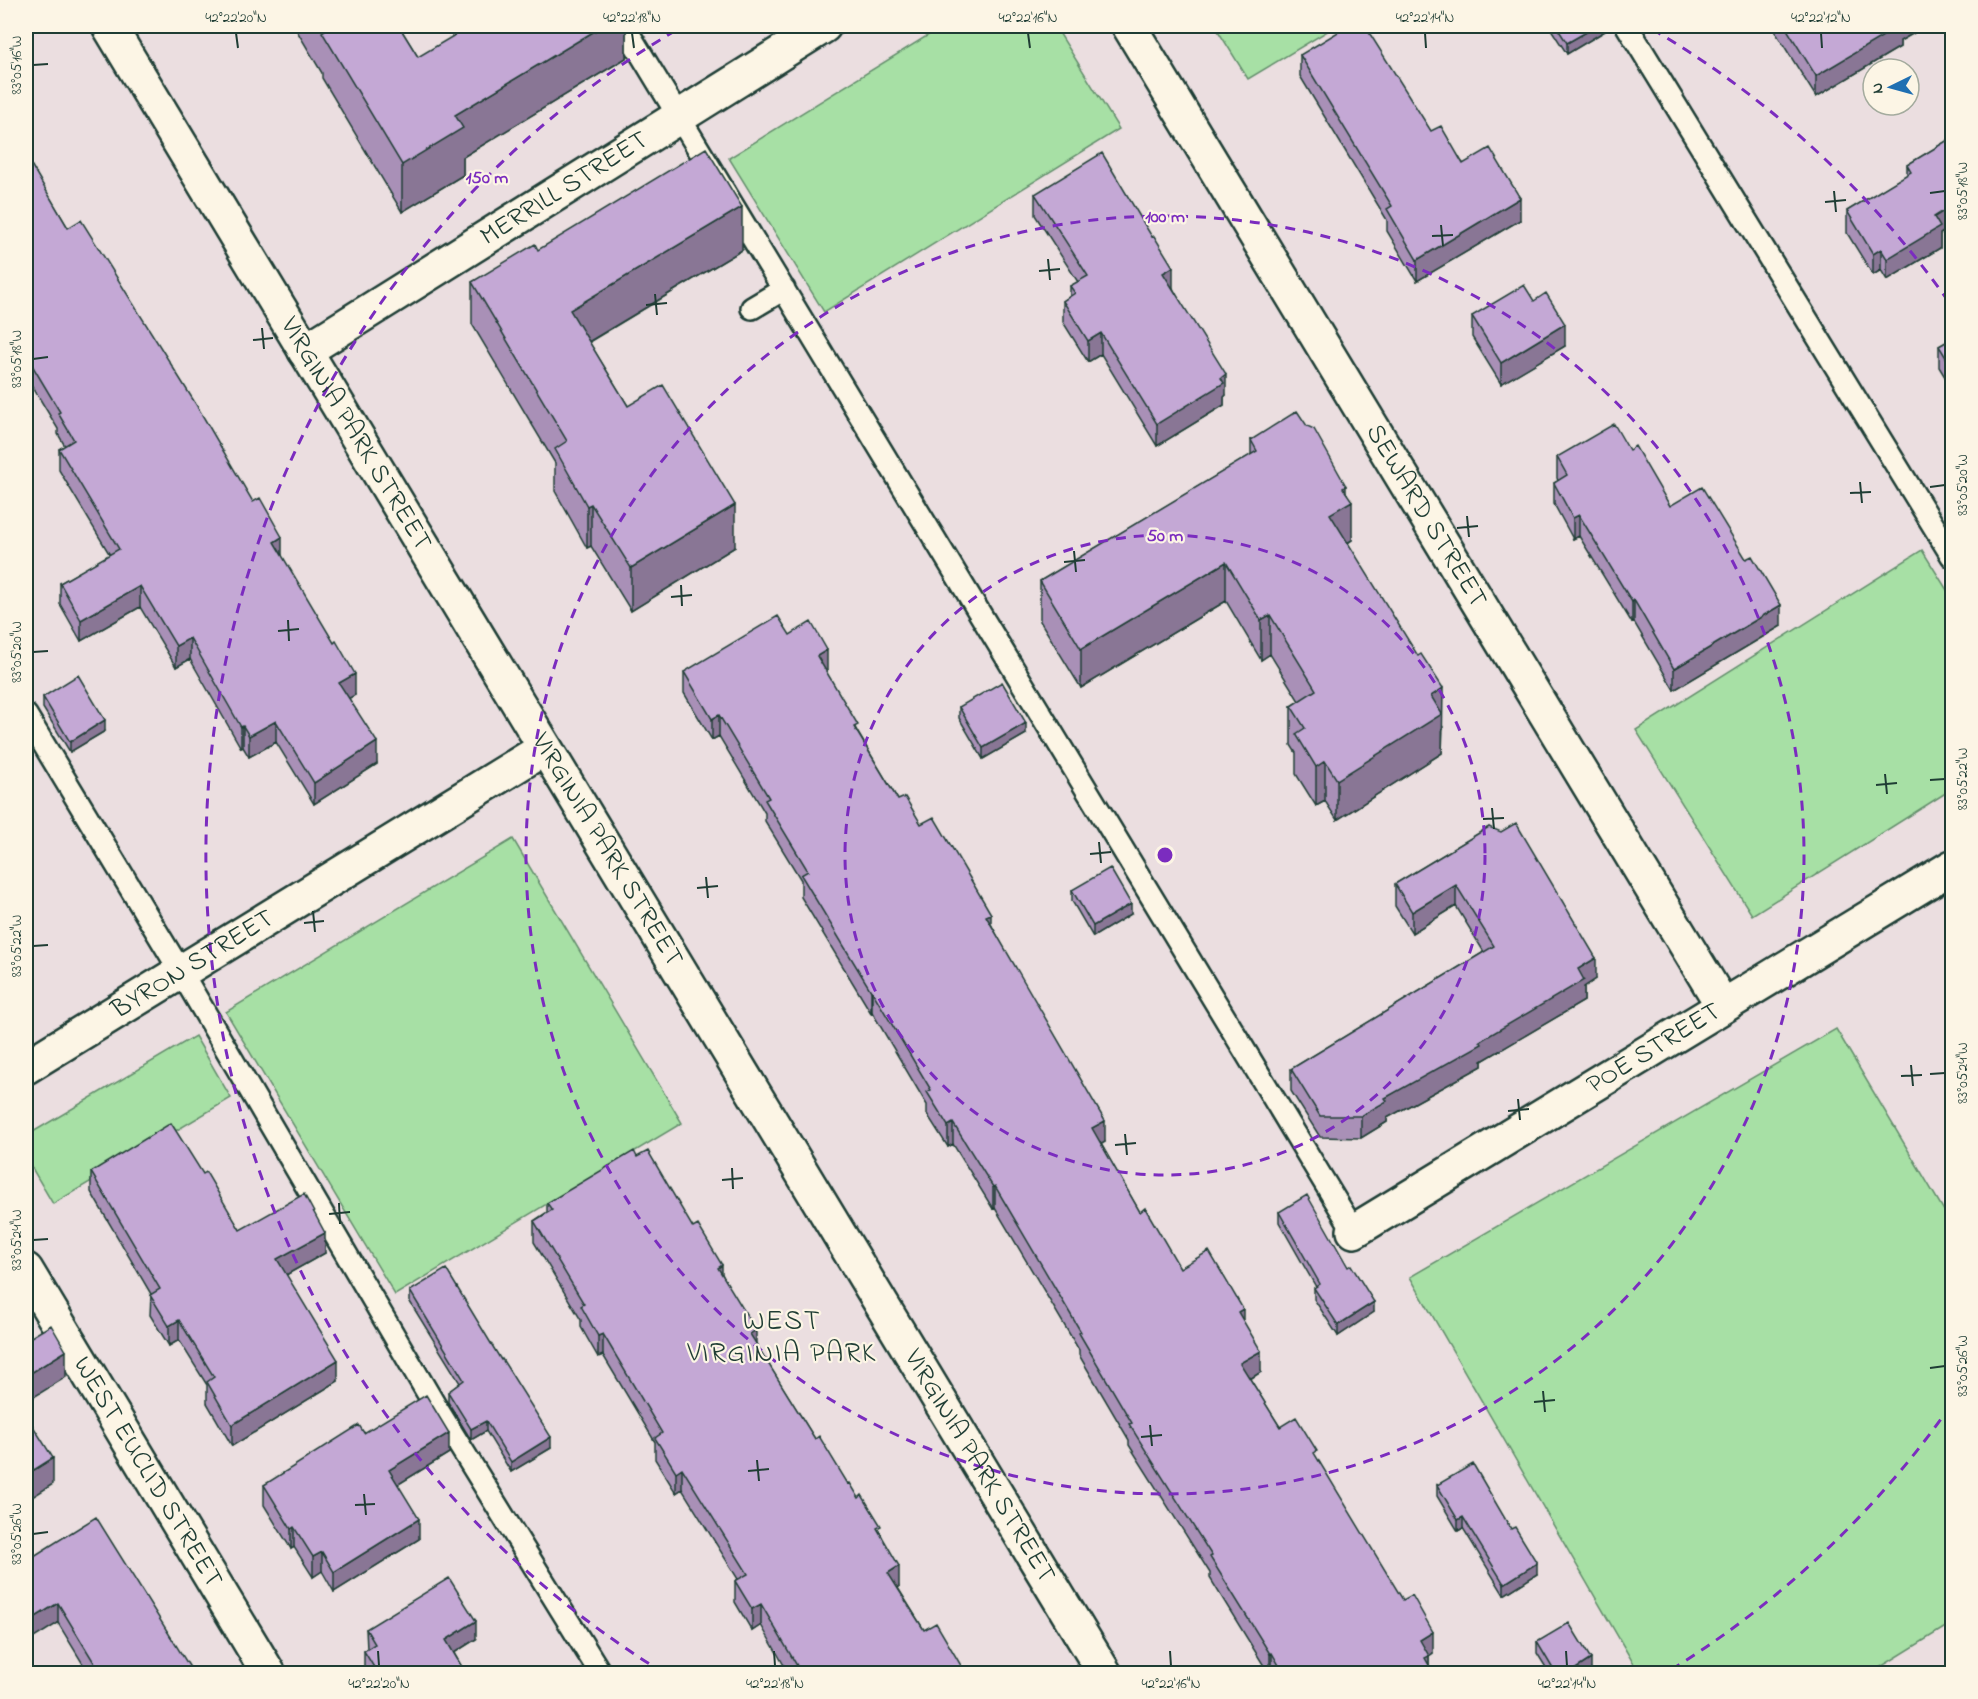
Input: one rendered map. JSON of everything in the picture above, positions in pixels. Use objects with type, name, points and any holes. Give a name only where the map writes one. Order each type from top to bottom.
[{"type":"street","name":"VIRGINIA PARK STREET","points":[[109,26],[1105,1674]]},
{"type":"street","name":"MERRILL STREET","points":[[305,351],[824,26]]},
{"type":"street","name":"SEWARD STREET","points":[[1129,26],[1723,1006]]},
{"type":"street","name":"BYRON STREET","points":[[26,1067],[545,748]]},
{"type":"street","name":"POE STREET","points":[[1354,1231],[1953,867]]},
{"type":"street","name":"WEST EUCLID STREET","points":[[26,1270],[269,1674]]},
{"type":"lane","points":[[624,26],[1354,1231]]},
{"type":"lane","points":[[1627,26],[1953,556]]},
{"type":"lane","points":[[752,308],[784,289]]},
{"type":"lane","points":[[26,715],[181,972],[437,1409],[601,1674]]},
{"type":"green space","points":[[943,26],[1055,26],[1119,129],[824,312],[729,158]]},
{"type":"green space","points":[[1215,26],[1336,26],[1248,79]]},
{"type":"green space","points":[[1922,550],[1952,598],[1952,789],[1752,915],[1636,730]]},
{"type":"green space","points":[[513,839],[682,1123],[395,1295],[226,1012]]},
{"type":"green space","points":[[1836,1029],[1952,1224],[1952,1623],[1871,1673],[1639,1673],[1410,1277]]},
{"type":"green space","points":[[195,1036],[231,1098],[53,1204],[26,1158],[26,1136]]},
{"type":"building","points":[[322,26],[399,26],[418,57],[470,26],[603,26],[455,115],[463,128],[402,165],[322,32],[325,30]]},
{"type":"building","points":[[1348,26],[1365,26],[1431,131],[1441,126],[1463,164],[1490,148],[1520,198],[1417,260],[1387,209],[1392,206],[1300,55]]},
{"type":"building","points":[[1556,26],[1597,26],[1567,43]]},
{"type":"building","points":[[1785,26],[1900,26],[1816,76]]},
{"type":"building","points":[[26,128],[31,136],[26,139]]},
{"type":"building","points":[[1953,137],[1953,205],[1934,217],[1940,227],[1887,259],[1881,249],[1873,254],[1847,211],[1911,172],[1907,165]]},
{"type":"building","points":[[706,148],[742,207],[570,310],[628,406],[663,385],[735,505],[631,568],[591,504],[587,506],[555,449],[567,441],[472,282],[535,244],[538,250]]},
{"type":"building","points":[[1102,153],[1152,237],[1154,236],[1173,267],[1163,273],[1226,374],[1221,378],[1224,383],[1157,424],[1101,333],[1088,341],[1063,301],[1075,293],[1070,286],[1088,276],[1035,194]]},
{"type":"building","points":[[26,156],[68,228],[81,220],[197,406],[253,502],[260,498],[282,537],[274,542],[355,674],[339,683],[377,742],[314,783],[276,721],[249,736],[243,726],[241,727],[190,638],[176,646],[140,586],[81,620],[60,583],[119,549],[59,449],[74,440],[26,355]]},
{"type":"building","points":[[1524,285],[1534,301],[1546,293],[1565,324],[1501,363],[1472,316]]},
{"type":"building","points":[[1953,338],[1953,369],[1939,346]]},
{"type":"building","points":[[1297,411],[1307,426],[1314,429],[1346,486],[1343,488],[1352,501],[1330,514],[1418,656],[1421,654],[1443,688],[1431,696],[1442,714],[1337,780],[1325,761],[1316,767],[1296,734],[1305,728],[1291,706],[1316,690],[1270,615],[1261,620],[1226,562],[1081,649],[1040,581],[1257,451],[1251,440]]},
{"type":"building","points":[[1614,424],[1629,450],[1635,446],[1670,506],[1702,487],[1746,559],[1752,556],[1781,605],[1674,669],[1634,600],[1632,602],[1579,515],[1573,518],[1554,483],[1567,475],[1557,457]]},
{"type":"building","points":[[778,616],[790,635],[811,622],[827,650],[817,656],[858,725],[854,727],[898,800],[905,797],[921,824],[934,817],[991,914],[986,916],[1105,1121],[1092,1128],[1140,1212],[1145,1208],[1180,1268],[1209,1251],[1243,1309],[1238,1312],[1261,1351],[1240,1363],[1280,1427],[1296,1417],[1317,1451],[1314,1453],[1403,1600],[1412,1595],[1433,1632],[1420,1640],[1429,1656],[1425,1658],[1434,1674],[1284,1674],[1272,1653],[1270,1654],[1129,1424],[1132,1423],[1079,1333],[1081,1332],[995,1186],[993,1187],[953,1123],[948,1126],[927,1092],[931,1090],[801,875],[808,871],[765,800],[769,798],[719,715],[712,719],[684,672]]},
{"type":"building","points":[[78,675],[105,720],[70,742],[43,697]]},
{"type":"building","points":[[1002,682],[1026,723],[983,748],[959,707]]},
{"type":"building","points":[[1516,823],[1596,958],[1578,969],[1584,980],[1480,1041],[1482,1044],[1385,1098],[1387,1101],[1361,1116],[1320,1116],[1291,1069],[1494,946],[1456,885],[1412,912],[1395,884],[1489,827],[1501,832]]},
{"type":"building","points":[[1110,868],[1131,904],[1093,926],[1072,890]]},
{"type":"building","points":[[171,1123],[203,1174],[206,1172],[240,1230],[304,1194],[325,1233],[277,1259],[338,1360],[232,1425],[207,1382],[214,1377],[179,1320],[169,1326],[150,1295],[160,1289],[91,1172]]},
{"type":"building","points":[[634,1151],[637,1157],[648,1151],[693,1228],[698,1225],[722,1265],[718,1268],[756,1330],[750,1334],[815,1439],[819,1436],[848,1484],[850,1483],[859,1498],[862,1495],[881,1526],[877,1528],[899,1566],[888,1573],[924,1630],[936,1623],[966,1674],[807,1674],[804,1668],[800,1671],[761,1604],[752,1609],[735,1581],[748,1574],[682,1468],[676,1472],[655,1438],[662,1433],[603,1334],[598,1336],[581,1306],[584,1304],[534,1221],[552,1210],[547,1203]]},
{"type":"building","points":[[1307,1195],[1348,1267],[1351,1265],[1374,1302],[1338,1325],[1314,1288],[1320,1284],[1279,1212]]},
{"type":"building","points":[[446,1269],[551,1437],[511,1462],[486,1421],[471,1429],[448,1392],[464,1380],[410,1291]]},
{"type":"building","points":[[51,1325],[66,1351],[26,1376],[26,1340]]},
{"type":"building","points":[[426,1395],[449,1433],[389,1470],[419,1519],[334,1572],[322,1552],[313,1557],[294,1527],[291,1529],[264,1485],[359,1425],[364,1433]]},
{"type":"building","points":[[26,1415],[53,1458],[26,1475]]},
{"type":"building","points":[[1473,1464],[1511,1529],[1515,1527],[1537,1563],[1504,1584],[1463,1517],[1458,1520],[1437,1485]]},
{"type":"building","points":[[96,1517],[194,1674],[101,1674],[58,1603],[26,1623],[26,1561]]},
{"type":"building","points":[[449,1578],[476,1621],[446,1640],[466,1674],[378,1674],[364,1651],[375,1644],[366,1629]]},
{"type":"building","points":[[1569,1623],[1591,1659],[1568,1674],[1556,1674],[1537,1642]]},
{"type":"district","name":"WEST VIRGINIA PARK","points":[[782,1338]]}]
